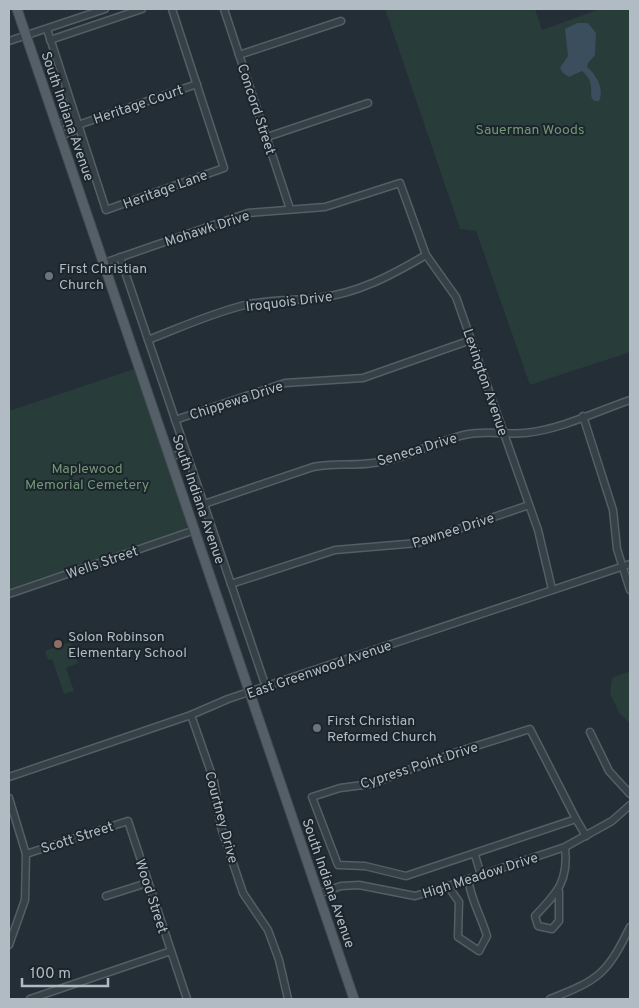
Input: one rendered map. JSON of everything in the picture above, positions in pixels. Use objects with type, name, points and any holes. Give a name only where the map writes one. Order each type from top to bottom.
[{"type":"main road","name":"South Indiana Avenue","points":[[17,9],[354,999]]},
{"type":"street","points":[[9,41],[105,9]]},
{"type":"street","points":[[50,40],[142,9]]},
{"type":"street","points":[[172,9],[197,84]]},
{"type":"street","name":"Concord Street","points":[[224,9],[290,209]]},
{"type":"street","points":[[239,55],[340,21]]},
{"type":"street","points":[[46,29],[78,124]]},
{"type":"street","name":"Heritage Court","points":[[78,124],[197,84]]},
{"type":"street","name":"Heritage Lane","points":[[78,124],[106,210],[224,168],[197,84]]},
{"type":"street","points":[[267,137],[368,103]]},
{"type":"street","name":"Heritage Court","points":[[56,125],[72,120],[78,124]]},
{"type":"street","name":"Heritage Court","points":[[60,136],[76,130],[78,124]]},
{"type":"street","name":"Mohawk Drive","points":[[104,263],[248,213],[325,207],[400,183]]},
{"type":"street","name":"Lexington Avenue","points":[[400,183],[426,255],[456,297],[538,530],[552,589]]},
{"type":"street","name":"Iroquois Drive","points":[[148,340],[244,305],[264,301],[317,298],[355,290],[393,274],[426,255]]},
{"type":"street","points":[[120,257],[266,687]]},
{"type":"street","name":"Chippewa Drive","points":[[175,420],[285,383],[363,378],[471,340]]},
{"type":"street","name":"Seneca Drive","points":[[204,504],[313,467],[327,464],[373,463],[467,434],[525,433],[630,400]]},
{"type":"street","points":[[583,416],[613,510],[617,550],[630,590]]},
{"type":"street","points":[[170,457],[186,452]]},
{"type":"street","name":"Pawnee Drive","points":[[231,584],[335,550],[418,543],[529,505]]},
{"type":"street","name":"Wells Street","points":[[9,594],[195,530]]},
{"type":"street","name":"East Greenwood Avenue","points":[[9,777],[191,715],[250,692],[630,564]]},
{"type":"street","name":"Courtney Drive","points":[[191,715],[214,780],[221,827],[243,893],[268,930],[279,960],[288,999]]},
{"type":"street","name":"Cypress Point Drive","points":[[530,729],[576,819],[475,855],[406,876],[365,866],[338,865],[312,797],[340,788],[371,784],[454,753],[530,729]]},
{"type":"street","points":[[590,732],[609,771],[630,794]]},
{"type":"street","points":[[9,798],[26,854],[25,900],[9,945]]},
{"type":"street","name":"High Meadow Drive","points":[[318,894],[341,886],[359,885],[415,896],[565,847],[612,821],[630,805]]},
{"type":"street","points":[[576,819],[586,836]]},
{"type":"street","name":"Scott Street","points":[[26,854],[128,821]]},
{"type":"street","name":"Wood Street","points":[[128,821],[187,999]]},
{"type":"street","points":[[558,891],[535,916],[538,926],[552,929],[559,921],[558,891],[567,864],[565,847]]},
{"type":"street","points":[[475,855],[481,875]]},
{"type":"street","points":[[448,886],[459,902],[458,937],[479,951],[487,936],[482,918],[471,897],[468,880]]},
{"type":"street","points":[[106,896],[147,883]]},
{"type":"street","points":[[550,999],[584,986],[600,976],[617,954],[630,927]]},
{"type":"street","points":[[30,999],[171,951]]},
{"type":"green space","name":"Sauerman Woods","points":[[385,9],[535,9],[542,30],[600,9],[630,9],[630,352],[530,385],[476,231],[460,229]]},
{"type":"green space","name":"Maplewood Memorial Cemetery","points":[[134,369],[188,524],[185,529],[9,589],[9,411]]},
{"type":"green space","points":[[70,642],[78,663],[66,668],[74,691],[64,694],[52,659],[48,660],[45,651]]},
{"type":"green space","points":[[630,671],[630,723],[620,714],[610,694],[612,678]]},
{"type":"water","points":[[577,23],[588,23],[596,33],[595,55],[587,67],[599,82],[601,97],[599,101],[594,101],[591,96],[590,82],[582,71],[569,77],[560,68],[568,56],[565,29]]},
{"type":"place","name":"First Christian Church","points":[[49,276]]},
{"type":"place","name":"Solon Robinson Elementary School","points":[[58,644]]},
{"type":"place","name":"First Christian Reformed Church","points":[[317,728]]}]
